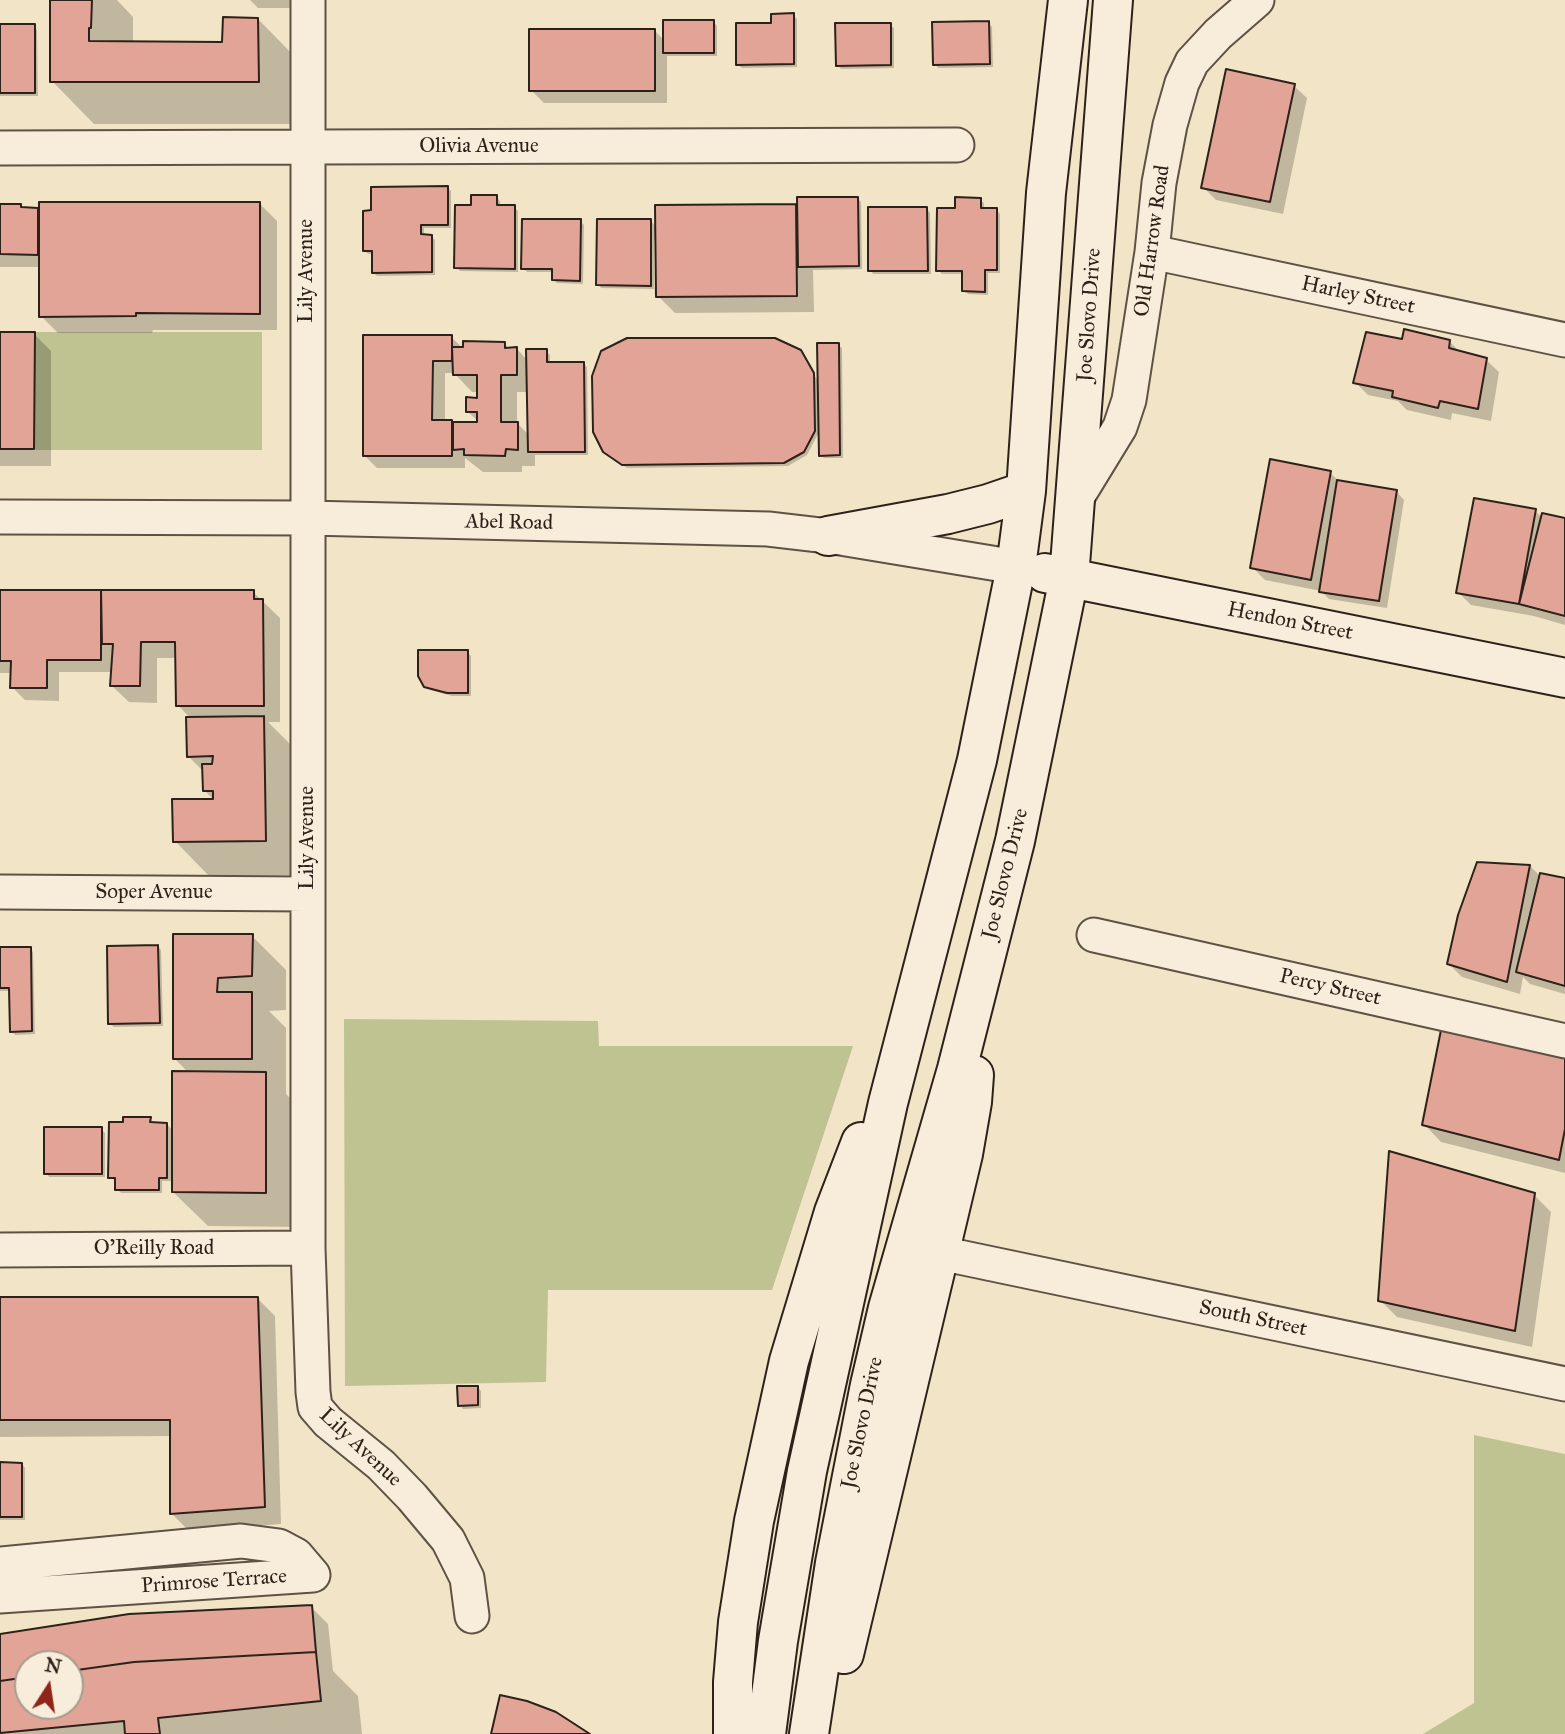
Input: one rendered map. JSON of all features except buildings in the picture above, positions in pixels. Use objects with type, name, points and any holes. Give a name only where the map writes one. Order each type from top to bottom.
[{"type":"main road","name":"Joe Slovo Drive","points":[[766,1734],[793,1541],[888,1103],[977,760],[1016,567],[1026,491],[1046,192],[1068,0]]},
{"type":"main road","name":"Joe Slovo Drive","points":[[809,1734],[835,1563],[870,1385],[922,1251],[971,1014],[1016,841],[1069,578],[1113,0]]},
{"type":"main road","points":[[828,536],[948,514],[1026,491]]},
{"type":"main road","name":"Hendon Street","points":[[1016,567],[1565,678]]},
{"type":"main road","points":[[733,1734],[733,1682],[738,1622],[754,1521],[789,1361],[849,1170],[871,1123],[888,1103]]},
{"type":"main road","points":[[827,1734],[867,1551],[922,1251]]},
{"type":"street","name":"Lily Avenue","points":[[308,0],[308,1248],[313,1392],[316,1407],[328,1423],[381,1465],[443,1533],[467,1578],[472,1616]]},
{"type":"street","name":"Old Harrow Road","points":[[1076,499],[1123,418],[1135,365],[1159,183],[1170,125],[1182,83],[1192,62],[1218,34],[1257,0]]},
{"type":"street","name":"Olivia Avenue","points":[[0,148],[957,145]]},
{"type":"street","name":"Harley Street","points":[[1152,252],[1565,340]]},
{"type":"street","name":"Abel Road","points":[[0,517],[307,518],[768,529],[828,536],[1016,567]]},
{"type":"street","name":"Soper Avenue","points":[[0,892],[308,894]]},
{"type":"street","name":"Percy Street","points":[[1094,935],[1565,1041]]},
{"type":"street","name":"O'Reilly Road","points":[[0,1250],[308,1248]]},
{"type":"street","name":"South Street","points":[[922,1251],[1565,1384]]},
{"type":"street","name":"Primrose Terrace","points":[[0,1564],[240,1541],[279,1546],[296,1555],[313,1575],[0,1596]]},
{"type":"green space","points":[[35,332],[262,332],[262,450],[35,450]]},
{"type":"green space","points":[[344,1019],[598,1021],[599,1046],[853,1046],[772,1290],[548,1290],[546,1382],[345,1386]]},
{"type":"green space","points":[[1474,1435],[1565,1454],[1565,1734],[1423,1734],[1474,1703]]}]
